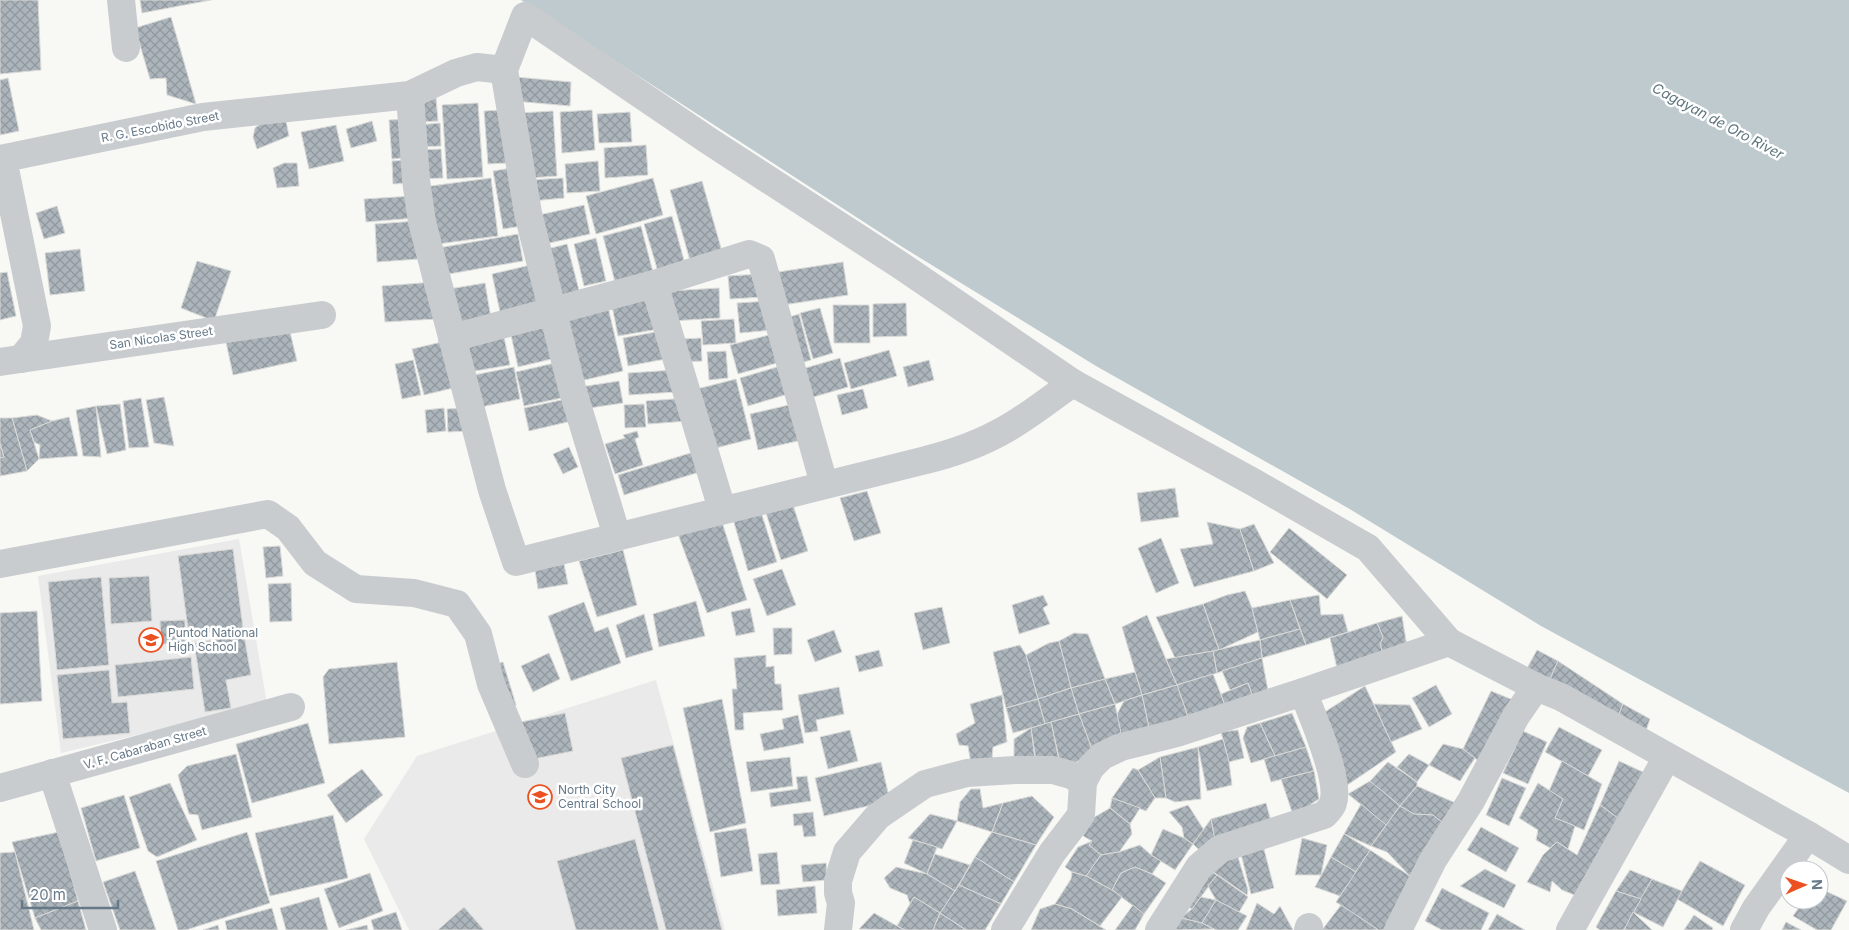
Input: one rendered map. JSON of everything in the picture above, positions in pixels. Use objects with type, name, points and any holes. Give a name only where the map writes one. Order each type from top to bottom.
[{"type":"street","points":[[121,0],[126,48]]},
{"type":"street","points":[[617,536],[585,433],[528,213],[504,70],[525,16],[709,141],[900,265],[1073,383],[1255,483],[1368,548],[1449,642],[1536,687],[1560,697],[1808,835],[1849,860]]},
{"type":"street","name":"R. G. Escobido Street","points":[[1,159],[203,117],[410,95],[456,73],[477,67],[504,70]]},
{"type":"street","points":[[410,95],[418,202],[492,490],[516,562],[824,484],[927,460],[979,442],[1007,429],[1073,383]]},
{"type":"street","points":[[1,159],[37,326],[34,343],[11,361]]},
{"type":"street","points":[[452,338],[654,284],[749,254],[761,258],[824,484]]},
{"type":"street","points":[[654,284],[722,510]]},
{"type":"street","name":"San Nicolas Street","points":[[11,361],[322,315]]},
{"type":"street","points":[[0,564],[268,514],[288,528],[314,562],[356,589],[414,593],[457,604],[478,634],[492,684],[525,764]]},
{"type":"street","points":[[1005,930],[1052,853],[1081,815],[1083,782],[1091,767],[1102,756],[1121,747],[1177,732],[1303,692],[1449,642]]},
{"type":"street","points":[[1398,930],[1433,860],[1471,800],[1516,716],[1536,687]]},
{"type":"street","points":[[1159,930],[1199,868],[1220,849],[1324,815],[1333,803],[1330,763],[1303,692]]},
{"type":"street","name":"V. F. Cabaraban Street","points":[[0,788],[291,707]]},
{"type":"street","points":[[1570,930],[1667,758]]},
{"type":"street","points":[[838,930],[841,903],[838,893],[838,881],[847,852],[878,816],[925,784],[967,773],[1015,770],[1053,770],[1071,775],[1083,782]]},
{"type":"street","points":[[52,773],[102,930]]},
{"type":"street","points":[[1744,930],[1756,908],[1808,835]]},
{"type":"shaded area","name":"Puntod National High School","points":[[239,539],[267,704],[61,753],[38,576]]},
{"type":"shaded area","name":"North City Central School","points":[[656,680],[725,930],[409,930],[364,839],[417,756]]},
{"type":"water","name":"Cagayan de Oro River","points":[[521,0],[1849,0],[1849,793],[1541,626],[1348,508],[1096,366],[904,248]]},
{"type":"building","points":[[0,0],[38,0],[41,70],[0,74]]},
{"type":"building","points":[[140,0],[211,0],[142,13]]},
{"type":"building","points":[[171,17],[196,104],[167,95],[166,78],[150,79],[135,28]]},
{"type":"building","points":[[516,77],[571,82],[570,106],[514,101]]},
{"type":"building","points":[[8,78],[19,131],[0,135],[0,80]]},
{"type":"building","points":[[436,98],[438,121],[419,122],[417,99]]},
{"type":"building","points":[[478,103],[483,177],[447,179],[442,105]]},
{"type":"building","points":[[503,110],[507,163],[488,164],[484,111]]},
{"type":"building","points":[[592,110],[595,150],[562,153],[560,112]]},
{"type":"building","points":[[553,111],[557,176],[529,178],[520,113]]},
{"type":"building","points":[[630,112],[632,142],[599,143],[597,114]]},
{"type":"building","points":[[409,119],[411,157],[392,159],[389,120]]},
{"type":"building","points":[[286,121],[289,136],[257,149],[253,137],[255,128],[263,122]]},
{"type":"building","points":[[372,121],[377,141],[351,148],[346,129]]},
{"type":"building","points":[[440,123],[441,146],[419,147],[418,125]]},
{"type":"building","points":[[336,125],[344,161],[309,169],[301,132]]},
{"type":"building","points":[[646,145],[648,175],[605,178],[604,148]]},
{"type":"building","points":[[441,149],[443,178],[419,179],[417,150]]},
{"type":"building","points":[[411,160],[412,183],[393,184],[392,161]]},
{"type":"building","points":[[598,161],[600,191],[567,193],[565,164]]},
{"type":"building","points":[[284,163],[297,163],[299,186],[277,188],[273,168]]},
{"type":"building","points":[[511,168],[522,226],[503,229],[493,171]]},
{"type":"building","points":[[491,178],[498,236],[430,245],[423,187]]},
{"type":"building","points":[[563,178],[564,198],[532,201],[530,180]]},
{"type":"building","points":[[653,178],[663,215],[596,234],[586,196]]},
{"type":"building","points":[[702,181],[723,255],[691,264],[670,190]]},
{"type":"building","points":[[413,196],[415,218],[366,222],[364,199]]},
{"type":"building","points":[[584,205],[590,234],[545,244],[539,215]]},
{"type":"building","points":[[57,206],[65,233],[44,239],[36,213]]},
{"type":"building","points":[[672,216],[685,264],[658,272],[644,224]]},
{"type":"building","points":[[417,221],[419,259],[377,262],[375,224]]},
{"type":"building","points":[[641,226],[654,276],[616,286],[603,236]]},
{"type":"building","points":[[518,234],[523,261],[443,275],[438,248]]},
{"type":"building","points":[[596,238],[606,281],[584,286],[574,244]]},
{"type":"building","points":[[567,244],[580,294],[556,300],[543,250]]},
{"type":"building","points":[[80,249],[85,291],[50,295],[45,253]]},
{"type":"building","points":[[197,261],[231,271],[214,321],[181,308]]},
{"type":"building","points":[[843,262],[848,295],[783,305],[778,272]]},
{"type":"building","points":[[535,264],[544,303],[500,312],[492,274]]},
{"type":"building","points":[[7,272],[16,316],[0,320],[0,273]]},
{"type":"building","points":[[761,274],[763,297],[730,299],[728,276]]},
{"type":"building","points":[[434,282],[436,319],[385,322],[382,286]]},
{"type":"building","points":[[485,283],[491,318],[455,323],[449,289]]},
{"type":"building","points":[[719,288],[720,318],[671,321],[669,291]]},
{"type":"building","points":[[653,298],[659,329],[618,336],[612,306]]},
{"type":"building","points":[[770,301],[772,330],[740,333],[737,303]]},
{"type":"building","points":[[906,303],[907,336],[873,337],[873,304]]},
{"type":"building","points":[[833,305],[869,305],[870,343],[834,343]]},
{"type":"building","points":[[608,307],[623,371],[576,382],[561,318]]},
{"type":"building","points":[[820,308],[833,353],[813,359],[800,313]]},
{"type":"building","points":[[799,314],[811,360],[793,365],[780,320]]},
{"type":"building","points":[[734,319],[736,343],[703,345],[701,321]]},
{"type":"building","points":[[552,326],[560,357],[518,367],[511,335]]},
{"type":"building","points":[[289,328],[297,361],[233,375],[226,342]]},
{"type":"building","points":[[666,330],[671,358],[628,366],[623,338]]},
{"type":"building","points":[[777,333],[784,361],[738,374],[730,345]]},
{"type":"building","points":[[504,337],[510,365],[469,372],[464,345]]},
{"type":"building","points":[[701,338],[702,361],[683,362],[681,339]]},
{"type":"building","points":[[446,341],[457,387],[424,395],[412,349]]},
{"type":"building","points":[[889,350],[897,376],[851,389],[844,363]]},
{"type":"building","points":[[726,351],[728,378],[709,380],[707,352]]},
{"type":"building","points":[[840,358],[848,387],[803,400],[795,371]]},
{"type":"building","points":[[413,360],[421,395],[402,399],[395,364]]},
{"type":"building","points":[[929,360],[934,380],[908,387],[903,367]]},
{"type":"building","points":[[559,362],[566,397],[524,406],[516,372]]},
{"type":"building","points":[[787,364],[795,392],[748,406],[740,378]]},
{"type":"building","points":[[514,367],[520,399],[476,408],[469,376]]},
{"type":"building","points":[[675,370],[676,392],[629,395],[628,373]]},
{"type":"building","points":[[736,379],[751,439],[708,450],[693,390]]},
{"type":"building","points":[[619,381],[623,403],[583,409],[580,387]]},
{"type":"building","points":[[863,389],[868,408],[842,415],[837,395]]},
{"type":"building","points":[[164,397],[174,446],[154,443],[146,400]]},
{"type":"building","points":[[141,398],[149,447],[129,448],[123,401]]},
{"type":"building","points":[[571,398],[576,420],[529,431],[524,408]]},
{"type":"building","points":[[687,398],[688,421],[648,424],[646,401]]},
{"type":"building","points":[[120,404],[126,450],[107,454],[96,406]]},
{"type":"building","points":[[644,404],[646,427],[625,428],[624,405]]},
{"type":"building","points":[[793,404],[802,440],[758,450],[750,414]]},
{"type":"building","points":[[96,406],[101,457],[83,456],[76,410]]},
{"type":"building","points":[[444,408],[446,431],[427,433],[425,410]]},
{"type":"building","points":[[466,408],[468,431],[448,432],[447,409]]},
{"type":"building","points":[[37,415],[52,421],[30,430],[39,459],[27,471],[12,418]]},
{"type":"building","points":[[69,417],[78,456],[39,459],[40,445],[34,442],[30,430],[52,421]]},
{"type":"building","points":[[0,418],[12,418],[27,471],[0,476],[0,458],[4,457],[0,444]]},
{"type":"building","points":[[637,431],[639,437],[635,439],[643,465],[615,474],[605,444],[625,438],[623,435]]},
{"type":"building","points":[[0,444],[4,457],[0,458]]},
{"type":"building","points":[[569,447],[578,467],[563,474],[553,454]]},
{"type":"building","points":[[697,451],[703,471],[624,495],[618,475]]},
{"type":"building","points":[[1175,488],[1179,517],[1141,522],[1137,493]]},
{"type":"building","points":[[867,491],[881,533],[854,541],[840,498]]},
{"type":"building","points":[[793,505],[808,551],[781,560],[766,513]]},
{"type":"building","points":[[761,512],[777,562],[748,571],[733,519]]},
{"type":"building","points":[[722,522],[747,600],[707,613],[678,534]]},
{"type":"building","points":[[1207,522],[1240,529],[1254,571],[1194,587],[1180,549],[1213,544]]},
{"type":"building","points":[[1254,524],[1274,563],[1254,571],[1240,529]]},
{"type":"building","points":[[1289,528],[1347,575],[1327,599],[1270,552]]},
{"type":"building","points":[[1161,538],[1179,583],[1156,593],[1138,548]]},
{"type":"building","points":[[280,546],[283,576],[266,578],[263,547]]},
{"type":"building","points":[[233,549],[243,628],[189,636],[178,556]]},
{"type":"building","points":[[623,550],[637,605],[597,617],[579,561]]},
{"type":"building","points":[[564,564],[568,584],[538,589],[535,570]]},
{"type":"building","points":[[782,569],[796,605],[767,616],[753,579]]},
{"type":"building","points":[[149,576],[152,621],[111,624],[109,578]]},
{"type":"building","points":[[101,577],[109,665],[57,670],[48,582]]},
{"type":"building","points":[[291,583],[292,621],[270,622],[268,584]]},
{"type":"building","points":[[1245,591],[1252,608],[1258,632],[1219,650],[1203,604],[1227,595]]},
{"type":"building","points":[[1043,595],[1048,605],[1043,608],[1050,624],[1019,634],[1012,605]]},
{"type":"building","points":[[1319,595],[1321,615],[1343,614],[1348,632],[1306,645],[1290,600]]},
{"type":"building","points":[[1290,600],[1300,629],[1260,640],[1252,608]]},
{"type":"building","points":[[696,601],[705,636],[659,647],[653,614]]},
{"type":"building","points":[[584,602],[595,632],[608,627],[621,663],[571,681],[548,616]]},
{"type":"building","points":[[1203,604],[1219,650],[1175,658],[1156,617]]},
{"type":"building","points":[[942,607],[950,643],[923,650],[914,613]]},
{"type":"building","points":[[750,608],[755,632],[736,636],[731,612]]},
{"type":"building","points":[[37,611],[42,701],[0,704],[0,613]]},
{"type":"building","points":[[644,614],[653,650],[626,658],[616,625]]},
{"type":"building","points":[[1147,615],[1177,685],[1142,695],[1122,627]]},
{"type":"building","points":[[1402,616],[1408,653],[1385,660],[1380,644],[1383,637],[1377,623]]},
{"type":"building","points":[[185,620],[185,643],[161,644],[160,621]]},
{"type":"building","points":[[1377,623],[1383,637],[1380,644],[1385,660],[1337,668],[1330,638]]},
{"type":"building","points":[[773,628],[792,628],[792,654],[774,655]]},
{"type":"building","points":[[1300,629],[1306,645],[1262,658],[1260,640]]},
{"type":"building","points":[[834,630],[842,652],[815,662],[807,640]]},
{"type":"building","points":[[1074,633],[1088,634],[1105,679],[1071,688],[1059,641]]},
{"type":"building","points":[[244,635],[251,675],[226,680],[231,708],[205,712],[194,643]]},
{"type":"building","points":[[1260,640],[1262,658],[1217,673],[1213,651]]},
{"type":"building","points":[[1059,641],[1071,688],[1038,699],[1026,655],[1049,643]]},
{"type":"building","points":[[1020,645],[1026,655],[1038,699],[1006,708],[993,652]]},
{"type":"building","points":[[879,650],[883,666],[859,672],[855,656]]},
{"type":"building","points":[[1537,650],[1558,661],[1550,679],[1525,672]]},
{"type":"building","points":[[1213,651],[1217,673],[1177,685],[1166,659]]},
{"type":"building","points":[[549,653],[560,679],[533,692],[521,666]]},
{"type":"building","points":[[766,655],[766,667],[774,666],[775,684],[781,684],[783,710],[743,713],[744,730],[735,730],[732,689],[737,689],[734,658]]},
{"type":"building","points":[[191,657],[194,689],[118,697],[115,665]]},
{"type":"building","points":[[1262,658],[1269,696],[1254,700],[1248,683],[1230,690],[1222,671]]},
{"type":"building","points":[[1558,661],[1623,704],[1619,714],[1550,679]]},
{"type":"building","points":[[397,662],[405,737],[329,744],[323,677],[329,669]]},
{"type":"building","points":[[503,662],[516,705],[503,709],[490,666]]},
{"type":"building","points":[[109,670],[112,703],[127,702],[130,733],[63,739],[57,675]]},
{"type":"building","points":[[1135,672],[1142,695],[1115,704],[1105,679]]},
{"type":"building","points":[[1213,674],[1225,705],[1189,720],[1177,685]]},
{"type":"building","points":[[1105,679],[1115,704],[1079,714],[1071,688]]},
{"type":"building","points":[[1248,683],[1254,700],[1228,715],[1221,694]]},
{"type":"building","points":[[1177,685],[1189,720],[1149,728],[1142,695]]},
{"type":"building","points":[[1436,685],[1452,714],[1429,727],[1412,698]]},
{"type":"building","points":[[1365,686],[1396,752],[1340,790],[1314,719]]},
{"type":"building","points":[[839,687],[844,714],[816,720],[818,731],[805,733],[798,695]]},
{"type":"building","points":[[1071,688],[1079,714],[1045,724],[1038,699]]},
{"type":"building","points":[[1491,691],[1513,700],[1481,763],[1463,749]]},
{"type":"building","points":[[1002,695],[1007,742],[993,747],[992,759],[971,764],[968,746],[959,745],[956,734],[975,723],[970,704]]},
{"type":"building","points":[[1142,695],[1149,728],[1122,738],[1116,716],[1124,701]]},
{"type":"building","points":[[722,699],[746,823],[710,832],[683,708]]},
{"type":"building","points":[[1038,699],[1045,724],[1013,733],[1006,708]]},
{"type":"building","points":[[1115,704],[1122,738],[1093,752],[1079,714]]},
{"type":"building","points":[[1374,704],[1410,705],[1422,729],[1391,742]]},
{"type":"building","points":[[1623,704],[1650,719],[1643,739],[1619,714]]},
{"type":"building","points":[[565,713],[573,751],[529,760],[521,722]]},
{"type":"building","points":[[1292,713],[1306,747],[1275,756],[1260,723]]},
{"type":"building","points":[[1079,714],[1093,752],[1062,771],[1051,722]]},
{"type":"building","points":[[798,715],[804,743],[764,751],[760,734],[784,729],[782,719]]},
{"type":"building","points":[[1051,722],[1059,760],[1037,767],[1031,728]]},
{"type":"building","points":[[308,723],[325,783],[252,803],[236,744]]},
{"type":"building","points":[[1260,723],[1275,756],[1251,763],[1243,738],[1247,727]]},
{"type":"building","points":[[1559,727],[1602,750],[1588,776],[1545,752]]},
{"type":"building","points":[[1031,728],[1035,760],[1014,767],[1014,739]]},
{"type":"building","points":[[850,730],[858,761],[828,769],[820,737]]},
{"type":"building","points":[[1238,730],[1244,758],[1229,762],[1221,732]]},
{"type":"building","points":[[1523,731],[1547,742],[1528,784],[1503,773]]},
{"type":"building","points":[[1223,739],[1232,785],[1207,791],[1198,747]]},
{"type":"building","points":[[1443,744],[1463,749],[1475,758],[1460,781],[1429,765]]},
{"type":"building","points":[[673,745],[722,930],[666,930],[621,758]]},
{"type":"building","points":[[1198,747],[1201,799],[1175,802],[1166,798],[1160,757]]},
{"type":"building","points":[[1306,747],[1314,771],[1271,782],[1264,759]]},
{"type":"building","points":[[236,754],[252,817],[202,830],[198,815],[189,814],[178,775],[187,766]]},
{"type":"building","points":[[1409,754],[1429,765],[1417,782],[1397,767]]},
{"type":"building","points":[[790,757],[793,786],[751,792],[746,762]]},
{"type":"building","points":[[1160,757],[1166,798],[1155,798],[1138,770]]},
{"type":"building","points":[[1562,761],[1602,784],[1584,830],[1555,818],[1563,799],[1549,791]]},
{"type":"building","points":[[1619,761],[1645,773],[1618,818],[1600,805]]},
{"type":"building","points":[[881,762],[890,801],[824,816],[815,778]]},
{"type":"building","points":[[1388,762],[1417,782],[1417,786],[1400,806],[1370,781]]},
{"type":"building","points":[[1133,768],[1138,770],[1155,798],[1146,811],[1112,798]]},
{"type":"building","points":[[362,769],[383,795],[346,823],[327,795]]},
{"type":"building","points":[[1314,771],[1319,799],[1311,804],[1311,812],[1294,818],[1281,779]]},
{"type":"building","points":[[807,776],[811,801],[771,807],[769,793],[798,789],[796,777]]},
{"type":"building","points":[[1502,778],[1526,788],[1509,826],[1486,815]]},
{"type":"building","points":[[1370,781],[1400,806],[1386,825],[1348,794]]},
{"type":"building","points":[[170,783],[197,840],[157,857],[148,851],[129,797]]},
{"type":"building","points":[[1538,783],[1563,799],[1555,818],[1575,826],[1568,849],[1557,842],[1550,848],[1536,840],[1538,830],[1519,818]]},
{"type":"building","points":[[1417,786],[1460,805],[1442,822],[1433,815],[1414,814],[1400,806]]},
{"type":"building","points":[[971,789],[980,789],[983,808],[1003,803],[992,832],[957,821],[960,802]]},
{"type":"building","points":[[124,795],[140,848],[96,861],[81,808]]},
{"type":"building","points":[[1032,796],[1054,817],[1036,845],[992,832],[1003,803]]},
{"type":"building","points":[[1112,798],[1140,808],[1130,824],[1110,808]]},
{"type":"building","points":[[1266,803],[1273,828],[1216,846],[1211,819]]},
{"type":"building","points":[[1361,804],[1386,825],[1371,846],[1344,834]]},
{"type":"building","points":[[1188,805],[1204,830],[1193,844],[1184,838],[1182,827],[1169,812]]},
{"type":"building","points":[[1600,805],[1618,818],[1577,896],[1562,890],[1552,881],[1550,892],[1527,882],[1543,855],[1557,842],[1577,855]]},
{"type":"building","points":[[1400,806],[1414,814],[1433,815],[1442,822],[1410,876],[1387,852],[1371,846]]},
{"type":"building","points":[[1110,808],[1130,824],[1132,834],[1119,852],[1101,855],[1089,845],[1092,841],[1083,836],[1093,818]]},
{"type":"building","points":[[813,812],[816,836],[804,837],[802,825],[794,826],[793,814]]},
{"type":"building","points":[[930,814],[957,821],[942,849],[908,838]]},
{"type":"building","points":[[333,815],[348,878],[270,896],[255,833]]},
{"type":"building","points":[[1211,819],[1216,846],[1207,857],[1193,844]]},
{"type":"building","points":[[1481,827],[1519,848],[1506,872],[1467,850]]},
{"type":"building","points":[[746,828],[753,871],[721,877],[714,833]]},
{"type":"building","points":[[1163,829],[1193,844],[1175,870],[1151,855]]},
{"type":"building","points":[[59,832],[78,901],[35,918],[12,842]]},
{"type":"building","points":[[247,832],[270,903],[186,930],[178,930],[156,861]]},
{"type":"building","points":[[992,832],[1036,845],[1014,882],[975,857]]},
{"type":"building","points":[[1344,834],[1370,850],[1356,872],[1331,857]]},
{"type":"building","points":[[1302,838],[1327,845],[1321,875],[1295,875]]},
{"type":"building","points":[[635,839],[659,930],[576,930],[557,861]]},
{"type":"building","points":[[913,840],[937,847],[927,874],[904,863]]},
{"type":"building","points":[[1092,841],[1089,845],[1101,855],[1086,876],[1072,872],[1065,867],[1078,847]]},
{"type":"building","points":[[1140,845],[1161,861],[1152,874],[1135,867],[1121,873],[1112,890],[1086,876],[1101,855],[1119,852]]},
{"type":"building","points":[[1264,849],[1274,888],[1251,894],[1240,850]]},
{"type":"building","points":[[1370,850],[1410,876],[1384,930],[1378,930],[1336,902]]},
{"type":"building","points":[[15,852],[34,930],[0,930],[0,853]]},
{"type":"building","points":[[777,852],[780,884],[761,885],[758,854]]},
{"type":"building","points":[[935,854],[970,865],[955,891],[927,874]]},
{"type":"building","points":[[1237,854],[1248,890],[1247,895],[1209,869]]},
{"type":"building","points":[[975,857],[1014,882],[1001,904],[959,885]]},
{"type":"building","points":[[1331,857],[1356,872],[1340,896],[1315,887]]},
{"type":"building","points":[[1700,861],[1745,885],[1723,926],[1677,899]]},
{"type":"building","points":[[826,863],[827,880],[803,882],[801,865]]},
{"type":"building","points":[[896,867],[927,874],[955,891],[940,913],[914,897],[910,904],[907,895],[890,888],[884,878]]},
{"type":"building","points":[[1135,867],[1152,874],[1166,883],[1144,914],[1112,890],[1121,873]]},
{"type":"building","points":[[1485,869],[1516,885],[1504,908],[1460,886]]},
{"type":"building","points":[[1630,870],[1652,879],[1641,899],[1616,891]]},
{"type":"building","points":[[135,871],[156,930],[120,930],[103,882]]},
{"type":"building","points":[[1209,871],[1217,875],[1192,909],[1184,904]]},
{"type":"building","points":[[1072,872],[1086,876],[1122,897],[1100,926],[1072,909],[1055,904],[1071,879]]},
{"type":"building","points":[[370,873],[383,911],[339,928],[324,889]]},
{"type":"building","points":[[1217,875],[1248,897],[1239,912],[1216,900],[1208,886]]},
{"type":"building","points":[[1652,879],[1682,891],[1663,927],[1633,912]]},
{"type":"building","points":[[959,885],[1001,904],[985,930],[966,930],[940,913]]},
{"type":"building","points":[[815,886],[817,913],[778,916],[776,890]]},
{"type":"building","points":[[1442,888],[1489,913],[1481,930],[1442,930],[1425,921]]},
{"type":"building","points":[[1616,891],[1641,899],[1624,930],[1600,930],[1596,927]]},
{"type":"building","points":[[1829,893],[1847,901],[1831,930],[1817,930],[1793,916],[1797,910],[1829,910]]},
{"type":"building","points":[[319,897],[328,930],[286,930],[280,908]]},
{"type":"building","points":[[914,897],[940,913],[933,930],[905,930],[897,926]]},
{"type":"building","points":[[1201,897],[1216,900],[1202,923],[1181,918],[1192,909]]},
{"type":"building","points":[[1216,900],[1247,916],[1238,930],[1216,930],[1202,923]]},
{"type":"building","points":[[78,901],[86,930],[41,930],[35,918]]},
{"type":"building","points":[[1257,903],[1274,914],[1280,906],[1293,930],[1246,930]]},
{"type":"building","points":[[1055,904],[1072,909],[1106,930],[1031,930],[1040,909]]},
{"type":"building","points":[[1133,905],[1144,914],[1135,930],[1115,930]]},
{"type":"building","points":[[1341,905],[1377,929],[1377,930],[1322,930]]},
{"type":"building","points":[[464,907],[484,930],[438,930]]},
{"type":"building","points":[[272,908],[278,930],[227,930],[225,921]]},
{"type":"building","points":[[396,912],[402,930],[374,930],[371,920]]},
{"type":"building","points":[[1633,912],[1652,930],[1624,930]]},
{"type":"building","points":[[874,913],[897,926],[905,930],[859,929]]},
{"type":"building","points":[[940,913],[966,930],[933,930]]},
{"type":"building","points":[[1497,914],[1525,930],[1488,930]]},
{"type":"building","points":[[1694,915],[1713,928],[1712,930],[1684,930]]},
{"type":"building","points":[[1181,918],[1202,923],[1213,929],[1174,930]]},
{"type":"building","points":[[1786,922],[1801,930],[1782,930]]},
{"type":"building","points":[[218,925],[219,930],[203,930]]},
{"type":"building","points":[[367,925],[368,930],[346,930]]},
{"type":"place","name":"Puntod National High School","points":[[151,640]]},
{"type":"place","name":"North City Central School","points":[[540,797]]}]
